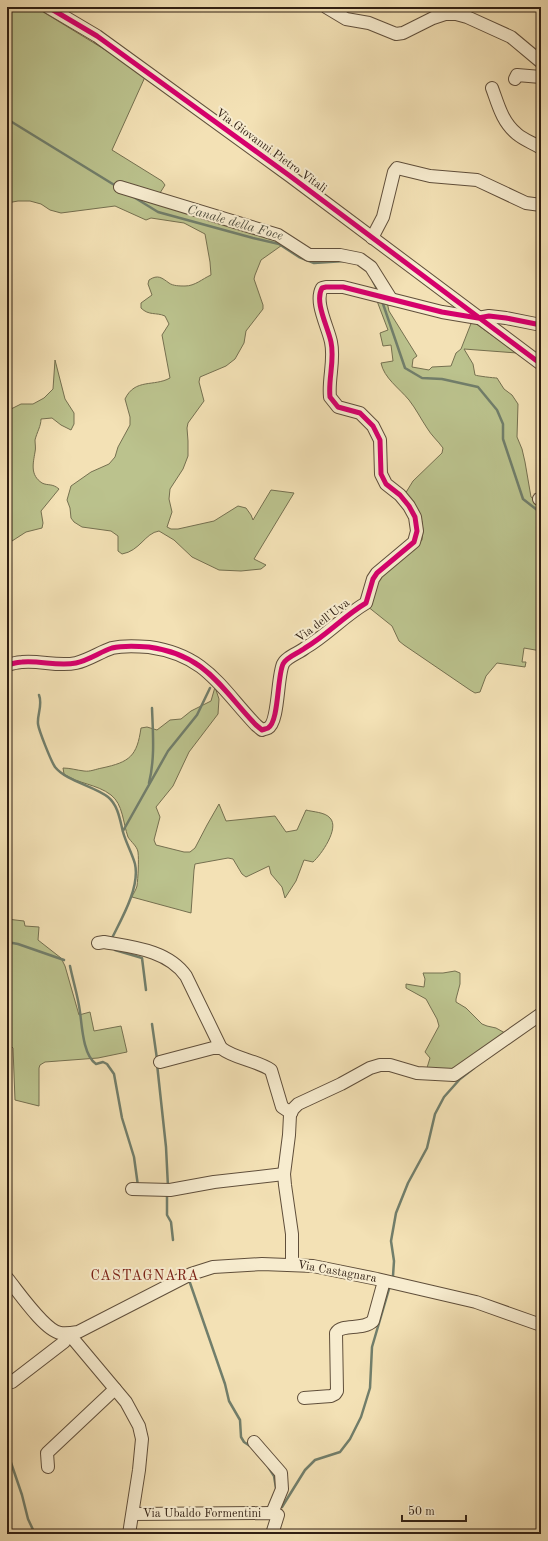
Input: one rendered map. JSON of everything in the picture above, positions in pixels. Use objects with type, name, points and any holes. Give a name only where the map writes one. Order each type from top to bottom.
[{"type":"street","name":"Via Giovanni Pietro Vitali","points":[[48,7],[97,36],[290,176],[541,364]]},
{"type":"street","points":[[326,7],[346,19],[369,23],[396,34],[403,33],[433,18],[446,14],[456,14],[467,17],[511,37],[541,62]]},
{"type":"street","points":[[515,79],[517,75],[541,77]]},
{"type":"street","points":[[492,88],[508,126],[517,134],[541,148]]},
{"type":"street","points":[[372,238],[383,217],[394,172],[397,168],[430,176],[477,180],[526,203],[541,205]]},
{"type":"street","points":[[120,187],[278,235],[309,255],[340,255],[360,259],[371,266],[389,299],[442,312],[478,318],[489,316],[541,325]]},
{"type":"street","name":"Via dell'Uva","points":[[7,665],[32,661],[60,665],[77,663],[112,648],[121,646],[140,646],[166,650],[186,657],[206,670],[222,685],[256,725],[262,730],[269,728],[273,723],[276,710],[283,662],[315,641],[366,602],[373,579],[377,573],[414,542],[417,531],[415,517],[409,506],[398,493],[386,484],[381,474],[380,440],[373,426],[360,413],[338,407],[330,397],[332,343],[321,307],[319,293],[322,288],[326,287],[343,287],[389,299]]},
{"type":"street","points":[[98,943],[104,942],[144,950],[163,956],[182,969],[221,1048],[227,1053],[265,1066],[271,1070],[282,1107],[291,1113]]},
{"type":"street","points":[[292,1264],[292,1234],[284,1185],[284,1174],[291,1113],[298,1104],[341,1084],[370,1068],[380,1065],[390,1065],[418,1073],[454,1075],[541,1014]]},
{"type":"street","points":[[160,1062],[213,1048],[221,1048]]},
{"type":"street","points":[[132,1189],[170,1190],[214,1182],[284,1174]]},
{"type":"street","name":"Via Castagnara","points":[[69,1334],[78,1332],[191,1274],[213,1267],[236,1265],[292,1264],[321,1268],[476,1302],[541,1325]]},
{"type":"street","points":[[7,1278],[45,1325],[59,1333],[69,1334],[126,1402],[139,1426],[142,1439],[133,1514],[129,1534]]},
{"type":"street","points":[[304,1398],[331,1396],[338,1391],[336,1333],[341,1328],[364,1326],[372,1321],[384,1281]]},
{"type":"street","points":[[7,1383],[12,1382],[64,1342],[69,1334]]},
{"type":"street","points":[[48,1467],[47,1453],[115,1390]]},
{"type":"street","name":"Via Ubaldo Formentini","points":[[254,1442],[281,1473],[282,1489],[275,1514],[272,1534]]},
{"type":"street","name":"Via Ubaldo Formentini","points":[[133,1514],[275,1514]]},
{"type":"green space","points":[[7,7],[35,7],[112,54],[145,77],[112,150],[162,181],[165,185],[160,193],[285,243],[261,260],[254,279],[263,309],[246,331],[244,343],[235,359],[226,366],[200,377],[199,382],[204,401],[188,423],[188,456],[183,469],[170,489],[169,499],[172,512],[167,527],[171,529],[178,529],[214,521],[238,506],[246,508],[253,520],[271,490],[294,493],[254,559],[266,565],[261,569],[241,571],[219,570],[192,557],[174,540],[159,531],[154,532],[138,546],[122,554],[118,551],[118,536],[111,531],[82,527],[71,518],[67,500],[71,486],[91,472],[109,464],[115,457],[118,447],[130,425],[130,417],[125,399],[129,392],[139,386],[164,381],[170,378],[162,335],[169,324],[165,316],[147,312],[141,308],[141,303],[152,295],[148,284],[149,280],[157,277],[175,285],[192,285],[211,275],[210,262],[205,234],[184,223],[151,218],[146,220],[115,206],[61,213],[30,201],[7,203]]},
{"type":"green space","points":[[377,301],[387,302],[389,311],[417,356],[413,359],[412,367],[429,370],[432,367],[451,366],[456,353],[461,349],[472,321],[517,353],[464,349],[473,364],[475,375],[497,378],[504,389],[512,395],[518,404],[517,437],[522,449],[531,497],[541,504],[541,651],[524,648],[522,662],[526,662],[525,667],[497,663],[486,676],[480,692],[475,693],[470,690],[404,645],[399,641],[392,626],[367,606],[379,578],[414,549],[422,540],[422,522],[419,513],[405,494],[413,481],[442,453],[443,448],[429,431],[409,400],[385,373],[381,363],[393,361],[391,345],[383,346],[380,333],[388,330]]},
{"type":"green space","points":[[55,360],[65,399],[74,413],[74,424],[71,430],[52,418],[41,419],[40,427],[35,440],[33,469],[38,480],[44,484],[54,486],[59,489],[41,511],[43,523],[42,528],[26,532],[12,541],[7,540],[7,411],[21,404],[33,404],[44,398],[53,389]]},
{"type":"green space","points":[[215,687],[219,699],[218,714],[189,752],[173,786],[156,807],[160,817],[154,840],[156,845],[184,852],[190,852],[195,848],[219,804],[226,821],[275,816],[286,832],[297,830],[306,810],[322,813],[328,816],[332,822],[333,828],[325,848],[316,859],[313,862],[304,860],[296,881],[285,898],[282,887],[271,874],[269,866],[246,877],[242,874],[233,859],[228,858],[195,864],[191,913],[132,897],[137,886],[138,852],[128,837],[118,803],[106,791],[75,780],[64,774],[63,768],[88,771],[112,766],[126,760],[137,745],[141,728],[147,727],[157,730],[170,720],[181,719],[191,711],[211,701]]},
{"type":"green space","points":[[7,919],[24,921],[25,926],[39,927],[38,940],[61,958],[65,966],[79,1015],[90,1012],[94,1031],[121,1026],[127,1052],[98,1058],[45,1062],[40,1065],[39,1106],[15,1100],[13,1048],[7,1042]]},
{"type":"green space","points":[[455,971],[460,973],[460,984],[456,1002],[466,1008],[482,1024],[496,1028],[505,1033],[451,1072],[426,1071],[430,1058],[425,1052],[439,1026],[437,1019],[426,999],[406,988],[406,984],[424,987],[425,979],[423,973],[443,973]]},
{"type":"waterway","name":"Canale della Foce","points":[[7,119],[116,186]]},
{"type":"waterway","name":"Canale della Foce","points":[[132,196],[158,212],[279,244],[299,257],[314,263],[345,261]]},
{"type":"waterway","name":"Canale della Foce","points":[[373,281],[378,291]]},
{"type":"waterway","name":"Canale della Foce","points":[[382,301],[405,368],[422,378],[442,379],[478,387],[497,410],[503,424],[503,439],[523,499],[541,513]]},
{"type":"waterway","points":[[123,831],[168,751],[197,715],[210,688]]},
{"type":"waterway","points":[[39,695],[40,706],[38,724],[45,746],[55,767],[66,776],[102,793],[111,800],[118,813],[124,836],[135,864],[136,873],[133,892],[112,938]]},
{"type":"waterway","points":[[149,783],[153,756],[152,708]]},
{"type":"waterway","points":[[7,942],[18,944],[64,960]]},
{"type":"waterway","points":[[115,950],[142,958],[146,990]]},
{"type":"waterway","points":[[70,966],[88,1054],[96,1064],[103,1062],[107,1064],[114,1074],[122,1118],[134,1157],[138,1186]]},
{"type":"waterway","points":[[152,1024],[157,1059]]},
{"type":"waterway","points":[[157,1064],[166,1147],[168,1187]]},
{"type":"waterway","name":"Canale della Foce","points":[[393,1276],[394,1261],[391,1241],[396,1213],[408,1183],[427,1148],[435,1114],[444,1097],[460,1079],[474,1068]]},
{"type":"waterway","points":[[167,1194],[167,1215],[171,1222],[173,1240]]},
{"type":"waterway","points":[[189,1280],[225,1384],[229,1401],[240,1420],[241,1437],[244,1442],[253,1448]]},
{"type":"waterway","name":"Canale della Foce","points":[[282,1507],[305,1470],[315,1460],[340,1452],[350,1439],[361,1417],[370,1388],[372,1347],[389,1289]]},
{"type":"waterway","points":[[7,1451],[22,1495],[28,1519],[35,1534]]},
{"type":"waterway","points":[[267,1465],[274,1476],[276,1488]]},
{"type":"cycle path","points":[[48,7],[97,36],[290,176],[541,364]]},
{"type":"cycle path","points":[[7,665],[18,662],[62,664],[76,663],[112,648],[121,646],[149,647],[168,651],[185,657],[198,665],[221,686],[256,725],[262,730],[268,728],[272,724],[276,709],[283,664],[290,657],[313,643],[366,603],[373,579],[377,573],[414,542],[417,531],[415,517],[409,506],[400,495],[386,484],[381,474],[380,440],[373,426],[360,413],[338,407],[330,397],[332,349],[322,315],[320,300],[322,288],[343,287],[442,312],[478,318],[489,316],[506,318],[541,325]]},
{"type":"district","name":"CASTAGNARA","points":[[145,1276]]}]
